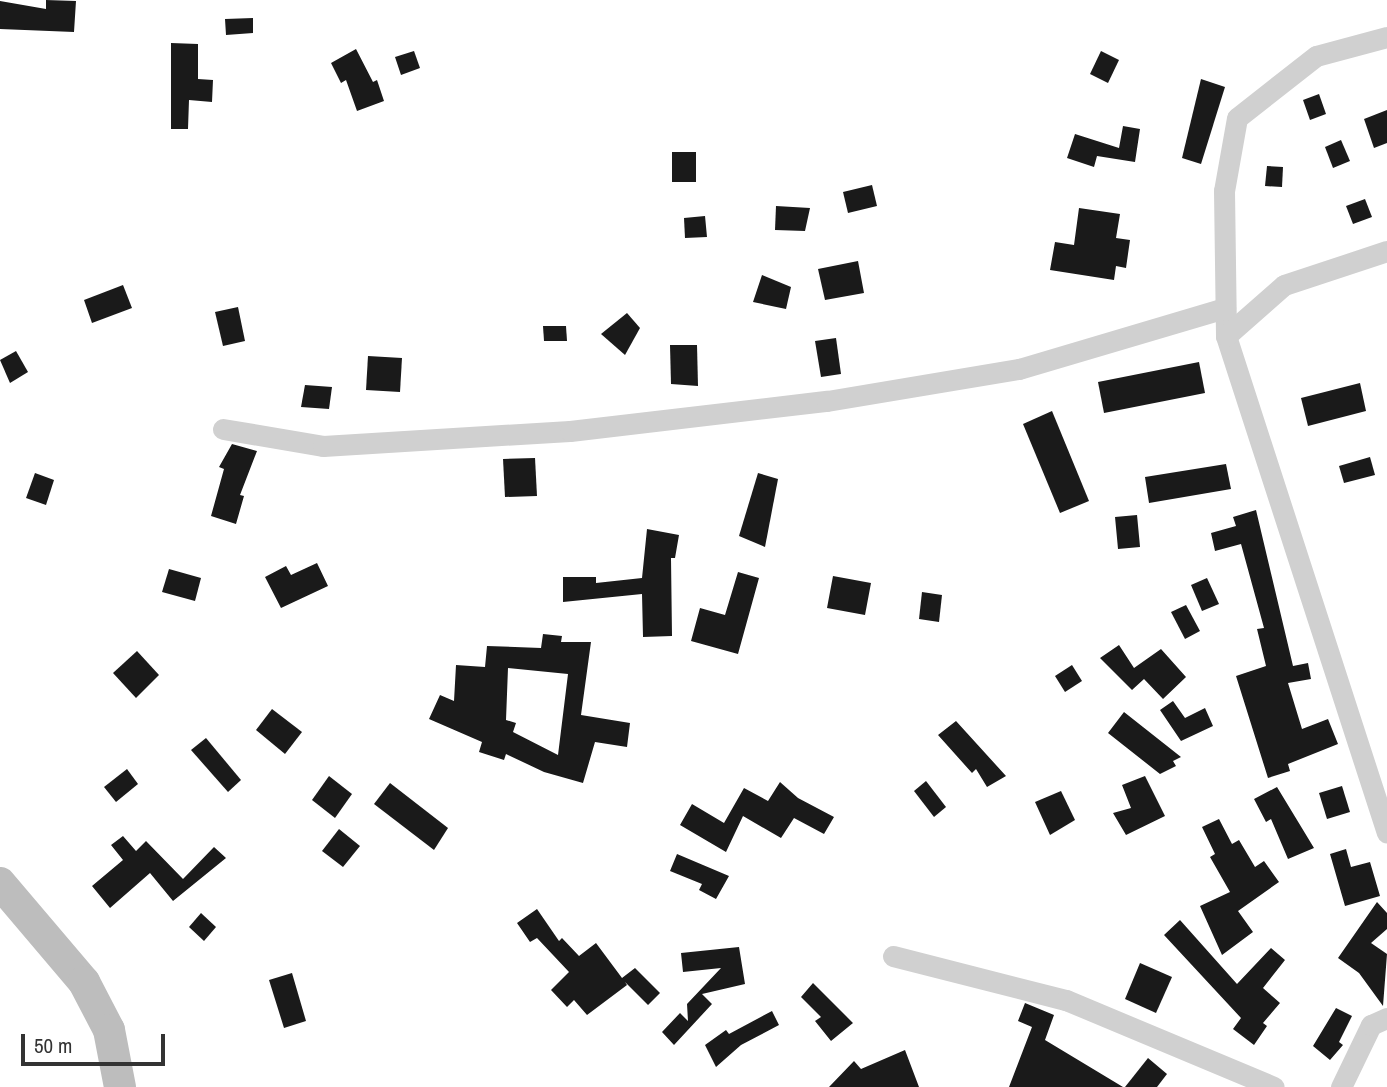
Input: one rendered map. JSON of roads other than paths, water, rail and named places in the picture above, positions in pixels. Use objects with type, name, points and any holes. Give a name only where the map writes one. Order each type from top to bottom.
[{"type":"street","points":[[1387,37],[1316,56],[1237,118],[1224,191],[1226,336],[1387,833]]},
{"type":"street","points":[[1226,336],[1284,285],[1387,251]]},
{"type":"street","points":[[223,429],[323,446],[570,431],[827,401],[1019,369],[1224,308]]},
{"type":"street","points":[[0,883],[84,982],[109,1030],[120,1087]]},
{"type":"street","points":[[893,956],[1066,1000],[1274,1087]]},
{"type":"street","points":[[1341,1087],[1371,1026],[1387,1018]]}]
